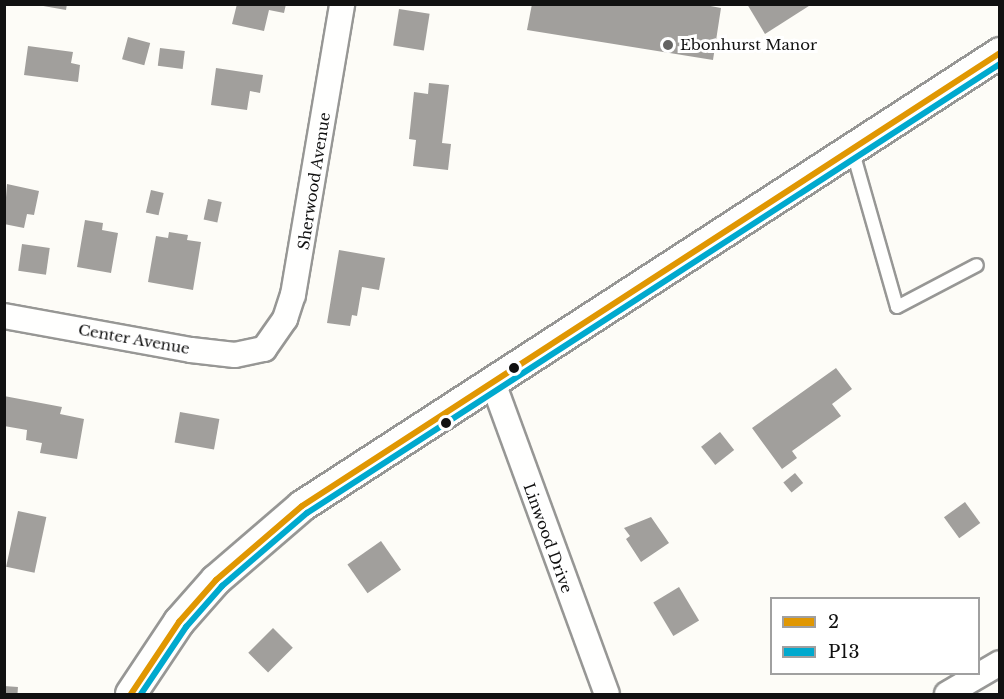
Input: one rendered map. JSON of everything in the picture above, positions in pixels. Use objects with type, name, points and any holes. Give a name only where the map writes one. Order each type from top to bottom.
[{"type":"street","name":"Sherwood Avenue","points":[[264,349],[285,319],[293,295],[342,4]]},
{"type":"street","points":[[131,694],[179,622],[254,544],[302,506],[492,380],[999,53]]},
{"type":"street","name":"Center Avenue","points":[[4,316],[224,354],[250,354],[264,349]]},
{"type":"street","name":"Linwood Drive","points":[[492,380],[607,694]]},
{"type":"street","points":[[980,674],[999,663]]},
{"type":"street","points":[[947,694],[979,675]]},
{"type":"lane","points":[[852,148],[897,307],[977,265]]},
{"type":"building","points":[[32,4],[67,4],[66,10]]},
{"type":"building","points":[[237,4],[286,4],[284,13],[269,10],[264,31],[232,24]]},
{"type":"building","name":"Ebonhurst Manor","points":[[532,4],[700,4],[721,8],[713,60],[527,30]]},
{"type":"building","name":"Ebonhurst Manor","points":[[747,4],[812,4],[765,34]]},
{"type":"building","points":[[399,9],[430,14],[424,50],[393,46]]},
{"type":"building","points":[[128,37],[150,43],[144,65],[122,59]]},
{"type":"building","points":[[28,46],[73,52],[71,63],[80,65],[78,82],[24,75]]},
{"type":"building","points":[[160,48],[185,51],[183,69],[158,66]]},
{"type":"building","points":[[216,68],[263,75],[260,93],[250,91],[247,110],[211,105]]},
{"type":"building","points":[[429,83],[449,85],[442,143],[451,144],[448,170],[413,166],[416,140],[409,139],[414,92],[428,94]]},
{"type":"building","points":[[7,184],[39,191],[34,215],[27,214],[24,228],[4,224]]},
{"type":"building","points":[[151,190],[164,193],[158,215],[146,212]]},
{"type":"building","points":[[208,199],[222,202],[217,222],[204,220]]},
{"type":"building","points":[[85,220],[103,223],[102,230],[118,233],[111,273],[77,267]]},
{"type":"building","points":[[169,232],[188,235],[187,240],[201,242],[193,290],[148,282],[156,236],[168,238]]},
{"type":"building","points":[[22,244],[50,248],[46,275],[18,271]]},
{"type":"building","points":[[339,250],[385,258],[379,290],[362,287],[357,316],[352,315],[350,326],[327,323]]},
{"type":"building","points":[[836,368],[852,389],[832,404],[841,416],[792,451],[797,458],[782,469],[752,428]]},
{"type":"building","points":[[4,396],[62,407],[60,414],[84,419],[77,459],[40,453],[42,443],[26,440],[27,430],[4,426]]},
{"type":"building","points":[[180,412],[219,419],[214,449],[175,443]]},
{"type":"building","points":[[720,432],[734,450],[715,465],[701,447]]},
{"type":"building","points":[[795,473],[803,483],[792,493],[783,482]]},
{"type":"building","points":[[965,502],[980,523],[959,538],[944,517]]},
{"type":"building","points":[[18,511],[46,517],[35,573],[6,567]]},
{"type":"building","points":[[651,517],[669,543],[641,562],[626,539],[630,536],[624,528]]},
{"type":"building","points":[[381,541],[401,570],[367,593],[347,565]]},
{"type":"building","points":[[679,587],[699,620],[673,636],[653,602]]},
{"type":"building","points":[[273,628],[293,648],[268,673],[248,653]]},
{"type":"building","points":[[4,686],[18,687],[17,694],[4,694]]},
{"type":"transit line","name":"2","points":[[131,694],[179,622],[216,580],[302,506],[1000,53]]},
{"type":"transit line","name":"P13","points":[[141,694],[186,627],[222,586],[307,513],[1000,64]]},
{"type":"place","name":"Ebonhurst Manor","points":[[668,45]]}]
